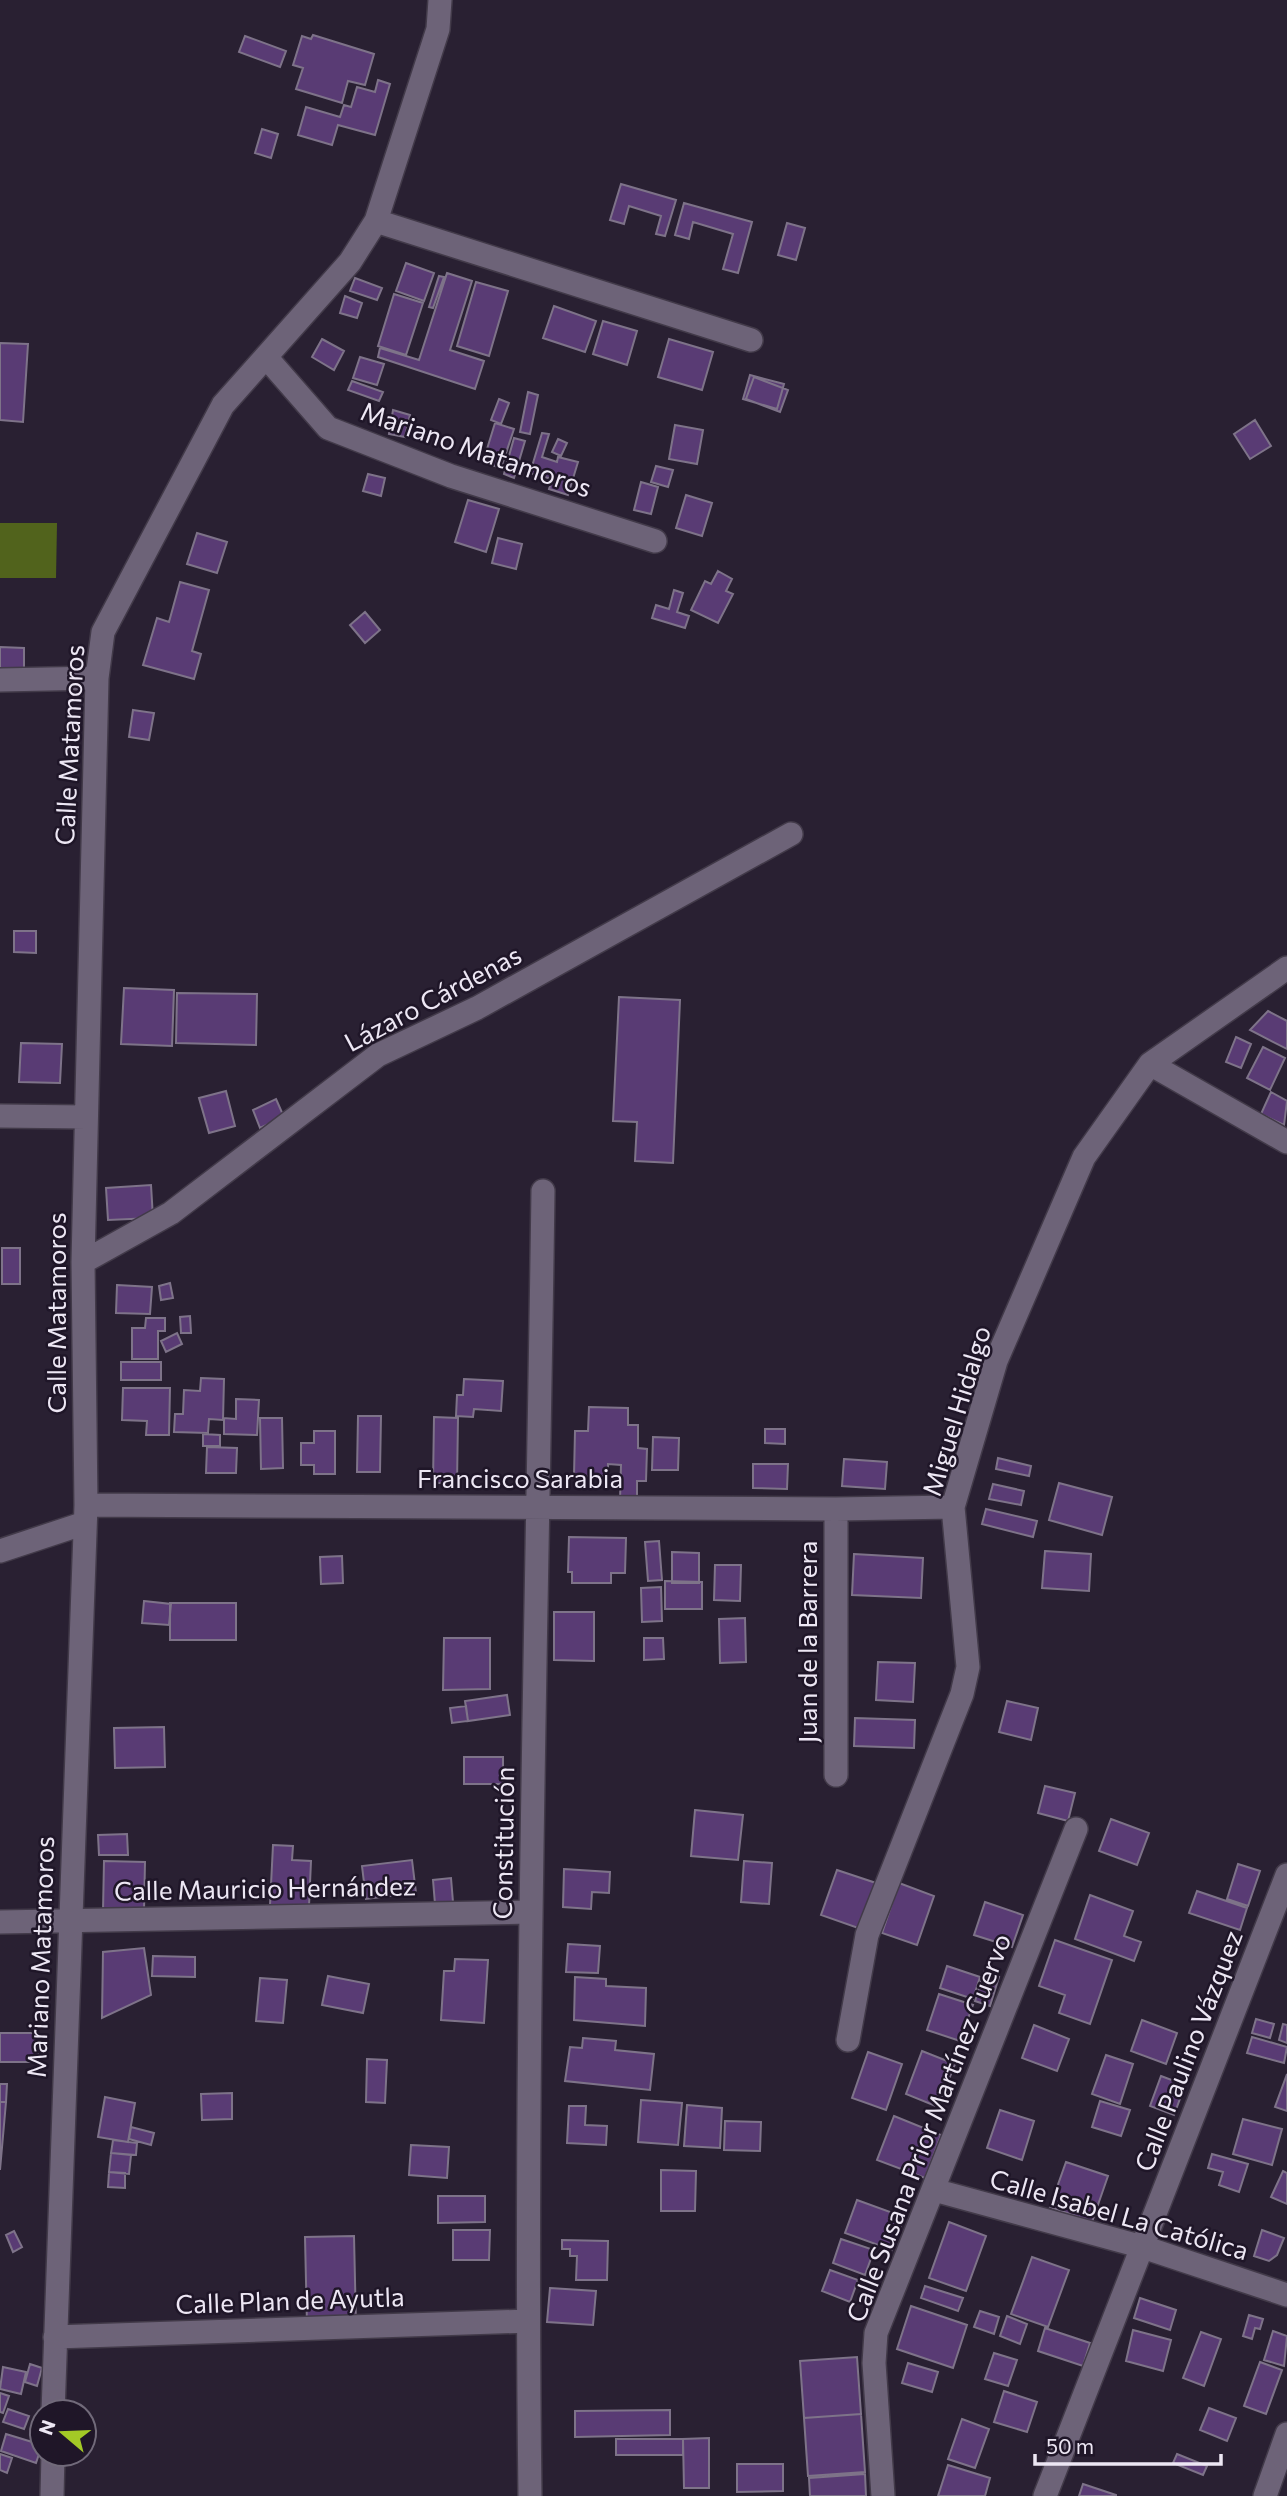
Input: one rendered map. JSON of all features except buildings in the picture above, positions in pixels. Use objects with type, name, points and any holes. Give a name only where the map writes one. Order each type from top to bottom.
[{"type":"street","name":"Calle Matamoros","points":[[85,1514],[83,1262],[97,678],[103,632],[223,405],[350,262],[376,221],[438,29],[440,0]]},
{"type":"street","points":[[376,221],[751,340]]},
{"type":"street","name":"Mariano Matamoros","points":[[266,358],[328,428],[451,476],[655,541]]},
{"type":"street","points":[[0,680],[97,678]]},
{"type":"street","name":"Lázaro Cárdenas","points":[[83,1262],[171,1213],[378,1055],[477,1008],[791,834]]},
{"type":"street","name":"Miguel Hidalgo","points":[[848,2040],[867,1935],[962,1693],[968,1667],[953,1507],[996,1361],[1084,1157],[1150,1064],[1287,968]]},
{"type":"street","points":[[1150,1064],[1287,1142]]},
{"type":"street","points":[[0,1116],[86,1118]]},
{"type":"street","name":"Constitución","points":[[530,2496],[530,1912],[543,1191]]},
{"type":"street","name":"Francisco Sarabia","points":[[0,1551],[85,1514],[539,1506],[836,1509],[953,1507]]},
{"type":"street","name":"Juan de la Barrera","points":[[836,1509],[836,1775]]},
{"type":"street","name":"Mariano Matamoros","points":[[54,2398],[85,1514]]},
{"type":"street","name":"Calle Susana Prior Martínez Cuervo","points":[[883,2496],[874,2363],[876,2333],[1076,1829]]},
{"type":"street","name":"Calle Paulino Vázquez","points":[[1045,2496],[1287,1875]]},
{"type":"street","name":"Calle Mauricio Hernández","points":[[0,1922],[530,1912]]},
{"type":"street","name":"Calle Isabel La Católica","points":[[934,2190],[1143,2247],[1287,2295]]},
{"type":"street","name":"Calle Plan de Ayutla","points":[[55,2337],[528,2321]]},
{"type":"street","points":[[1274,2487],[1287,2434]]},
{"type":"street","points":[[52,2496],[53,2468]]},
{"type":"shaded area","points":[[0,523],[57,523],[56,578],[0,578]]}]
